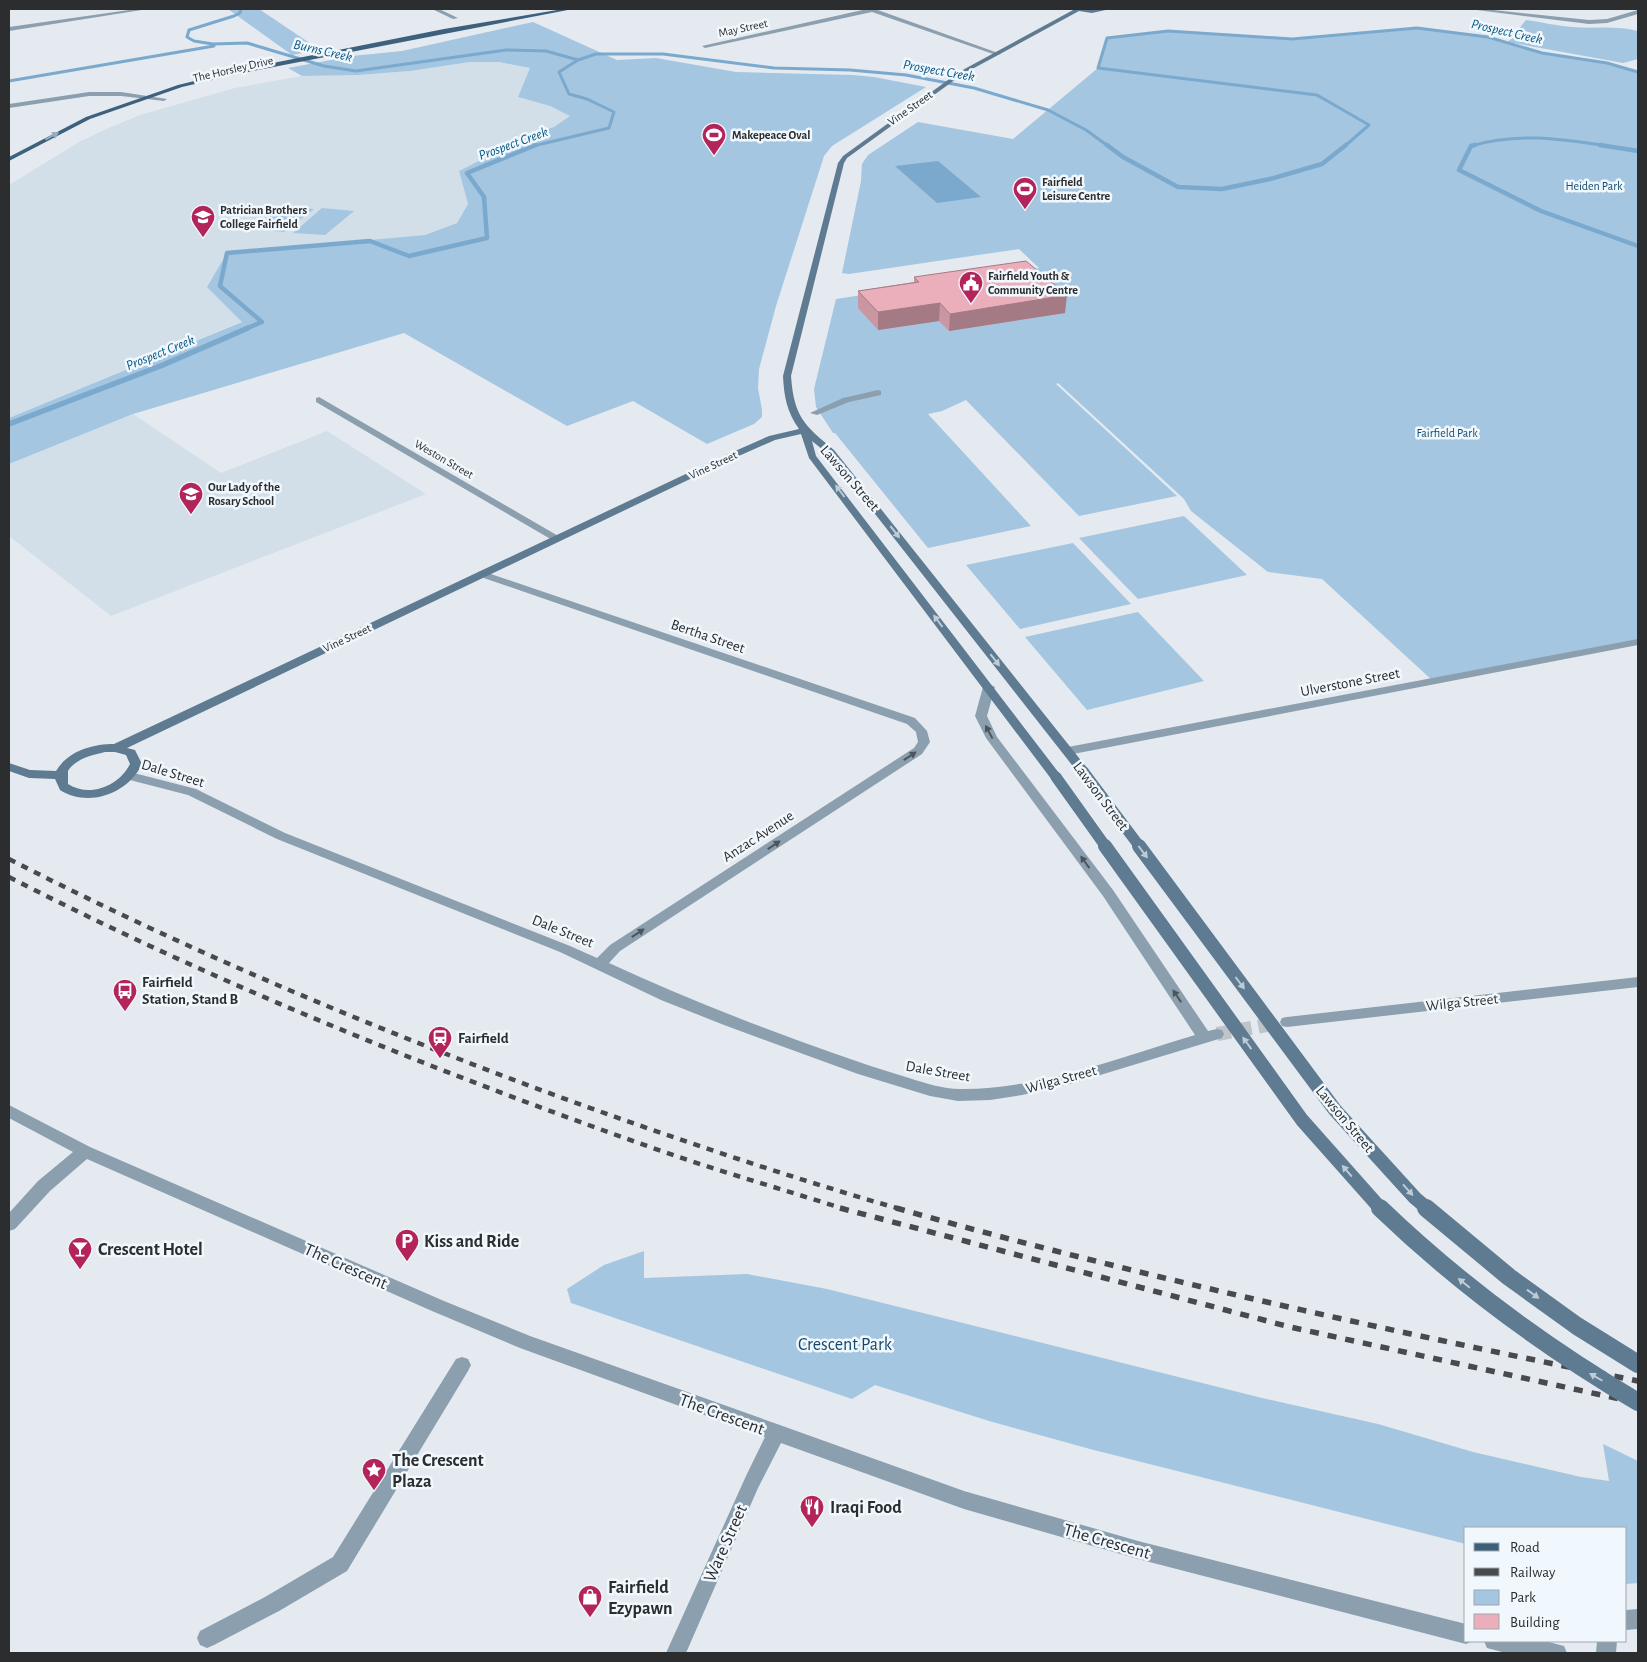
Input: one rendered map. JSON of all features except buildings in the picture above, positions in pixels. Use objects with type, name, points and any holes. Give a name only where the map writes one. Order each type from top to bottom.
[{"type":"main road","name":"The Horsley Drive","points":[[9,159],[76,124],[145,96],[200,81],[444,31],[570,9]]},
{"type":"main road","points":[[1077,9],[1092,12],[1107,9]]},
{"type":"main road","name":"Vine Street","points":[[60,775],[71,760],[81,754],[105,748],[116,748],[729,457],[772,438],[805,430],[792,410],[788,394],[787,376],[840,163],[854,149],[932,92],[1077,9]]},
{"type":"main road","name":"The Horsley Drive","points":[[130,110],[226,82],[452,35],[474,27]]},
{"type":"main road","points":[[20,162],[82,130]]},
{"type":"main road","name":"Lawson Street","points":[[805,430],[812,456],[1056,777],[1302,1120],[1371,1199],[1424,1250],[1483,1298],[1582,1369],[1638,1402]]},
{"type":"main road","name":"Lawson Street","points":[[805,430],[830,452],[843,467],[1083,771],[1335,1110],[1415,1198],[1509,1277],[1577,1326],[1638,1364]]},
{"type":"main road","points":[[9,766],[29,774],[60,775],[61,782],[65,788],[85,794],[110,789],[130,776],[136,764],[135,758],[124,750],[116,748]]},
{"type":"street","points":[[84,9],[92,16]]},
{"type":"street","points":[[9,29],[145,9]]},
{"type":"street","points":[[435,9],[455,18]]},
{"type":"street","points":[[871,9],[998,54]]},
{"type":"street","name":"May Street","points":[[705,46],[871,9]]},
{"type":"street","points":[[1472,9],[1589,22],[1607,21],[1638,12]]},
{"type":"street","points":[[9,106],[89,94],[145,96],[164,99]]},
{"type":"street","points":[[814,413],[846,400],[878,393]]},
{"type":"street","name":"Weston Street","points":[[319,400],[557,539]]},
{"type":"street","name":"Bertha Street","points":[[482,574],[910,721],[921,731]]},
{"type":"street","name":"Ulverstone Street","points":[[1068,752],[1638,642]]},
{"type":"street","name":"Wilga Street","points":[[989,687],[981,716],[992,738],[1108,893],[1211,1036],[1074,1077],[990,1094]]},
{"type":"street","name":"Anzac Avenue","points":[[600,964],[615,948],[918,751],[924,742],[921,731]]},
{"type":"street","name":"Dale Street","points":[[130,776],[192,792],[281,836],[600,964],[666,996],[728,1021],[863,1070],[930,1090],[958,1095],[990,1094]]},
{"type":"street","name":"Wilga Street","points":[[1287,1022],[1638,982]]},
{"type":"street","name":"The Crescent","points":[[9,1111],[85,1151],[482,1324],[777,1434],[964,1500],[1138,1550],[1464,1633]]},
{"type":"street","points":[[9,1224],[44,1186],[85,1151]]},
{"type":"street","points":[[207,1638],[272,1604],[340,1564],[462,1365]]},
{"type":"street","name":"Ware Street","points":[[676,1653],[752,1482],[777,1434]]},
{"type":"street","points":[[1499,1642],[1557,1653]]},
{"type":"shaded area","name":"Patrician Brothers College Fairfield","points":[[470,62],[499,62],[530,68],[518,97],[550,106],[571,116],[554,127],[534,133],[459,171],[468,204],[457,223],[425,235],[370,241],[243,321],[9,418],[9,185],[79,142],[104,130],[140,115],[235,88],[302,76],[358,75],[410,71]]},
{"type":"shaded area","points":[[938,161],[981,197],[937,203],[895,166]]},
{"type":"shaded area","name":"Our Lady of the Rosary School","points":[[133,414],[221,473],[327,431],[426,494],[111,616],[9,536],[9,464]]},
{"type":"green space","points":[[228,9],[259,9],[320,50],[292,55]]},
{"type":"green space","points":[[1526,20],[1581,28],[1622,28],[1638,31],[1638,59],[1623,63],[1508,42]]},
{"type":"green space","points":[[533,22],[617,60],[656,58],[736,72],[853,75],[926,87],[832,146],[824,156],[776,306],[759,369],[758,388],[762,417],[754,424],[707,444],[633,401],[567,426],[404,333],[133,414],[9,464],[9,418],[242,322],[207,287],[227,253],[425,235],[457,223],[468,204],[459,171],[534,133],[554,127],[570,116],[550,106],[518,97],[530,68],[499,62],[470,62],[410,71],[358,75],[302,76],[288,68],[352,56],[402,51]]},
{"type":"green space","points":[[1417,28],[1488,37],[1542,53],[1607,63],[1638,72],[1638,642],[1433,681],[1322,579],[1268,572],[1191,511],[1184,499],[1058,383],[1056,384],[1177,496],[1079,516],[966,400],[942,411],[928,414],[1031,526],[928,548],[835,433],[833,433],[816,407],[814,389],[836,299],[1039,268],[1019,249],[849,274],[842,273],[861,181],[862,164],[868,155],[918,122],[1013,139],[1098,68],[1107,38],[1168,31],[1292,39]]},
{"type":"green space","points":[[284,206],[314,209],[284,232],[253,229]]},
{"type":"green space","points":[[322,208],[354,211],[325,235],[293,233]]},
{"type":"green space","points":[[1184,516],[1247,575],[1138,599],[1079,538]]},
{"type":"green space","points":[[1073,543],[1131,604],[1020,629],[966,565]]},
{"type":"green space","points":[[1138,612],[1204,681],[1087,710],[1025,637]]},
{"type":"green space","name":"Crescent Park","points":[[644,1251],[644,1278],[747,1274],[827,1289],[1262,1398],[1378,1424],[1473,1452],[1581,1477],[1609,1481],[1603,1444],[1638,1461],[1638,1583],[1627,1584],[1627,1527],[1464,1527],[1464,1543],[1090,1449],[989,1421],[875,1385],[852,1399],[571,1303],[567,1289],[604,1265]]},
{"type":"waterway","name":"Burns Creek","points":[[241,9],[240,13],[234,16],[189,30],[187,37],[194,41],[213,44],[247,43],[324,66],[356,71],[506,50],[546,51],[578,60]]},
{"type":"waterway","name":"Prospect Creek","points":[[1345,146],[1369,125],[1317,95],[1098,68],[1107,38],[1168,31],[1292,39],[1417,28],[1488,37],[1542,53],[1607,63],[1638,72]]},
{"type":"waterway","points":[[9,81],[214,46]]},
{"type":"waterway","name":"Prospect Creek","points":[[578,60],[596,54],[663,54],[774,68],[850,70],[906,75],[974,88],[1048,110],[1086,130],[1108,146]]},
{"type":"waterway","name":"Prospect Creek","points":[[534,146],[609,128],[614,112],[587,99],[569,94],[559,72],[578,60]]},
{"type":"waterway","name":"Prospect Creek","points":[[1471,146],[1505,139],[1522,138],[1556,139],[1608,146]]},
{"type":"waterway","name":"Prospect Creek","points":[[1107,145],[1123,157],[1178,187],[1222,189],[1270,179],[1322,164],[1346,145]]},
{"type":"waterway","name":"Prospect Creek","points":[[1471,146],[1475,145]]},
{"type":"waterway","name":"Prospect Creek","points":[[1600,145],[1638,151]]},
{"type":"waterway","name":"Prospect Creek","points":[[245,329],[262,322],[220,286],[227,253],[370,241],[409,256],[487,238],[484,197],[467,173],[534,146]]},
{"type":"waterway","name":"Prospect Creek","points":[[1471,146],[1459,170],[1541,211],[1638,246]]},
{"type":"waterway","name":"Prospect Creek","points":[[9,424],[163,365],[248,328]]},
{"type":"tunnel","points":[[1217,1034],[1279,1023]]},
{"type":"railway","points":[[9,859],[211,956],[417,1043],[557,1096],[685,1141],[771,1170],[900,1209]]},
{"type":"railway","points":[[9,877],[165,953],[245,989],[406,1056],[650,1147],[844,1209]]},
{"type":"railway","points":[[840,1208],[1290,1327],[1638,1403]]},
{"type":"railway","points":[[896,1208],[1080,1257],[1265,1302],[1451,1343],[1638,1381]]},
{"type":"place","name":"Makepeace Oval","points":[[714,156]]},
{"type":"place","name":"Fairfield Leisure Centre","points":[[1025,210]]},
{"type":"place","name":"Patrician Brothers College Fairfield","points":[[203,238]]},
{"type":"place","name":"Fairfield Youth & Community Centre","points":[[971,304]]},
{"type":"place","name":"Our Lady of the Rosary School","points":[[191,515]]},
{"type":"place","name":"Fairfield Station, Stand B","points":[[125,1012]]},
{"type":"place","name":"Fairfield","points":[[440,1059]]},
{"type":"place","name":"Kiss and Ride","points":[[407,1262]]},
{"type":"place","name":"Crescent Hotel","points":[[80,1270]]},
{"type":"place","name":"The Crescent Plaza","points":[[374,1491]]},
{"type":"place","name":"Iraqi Food","points":[[812,1528]]},
{"type":"place","name":"Fairfield Ezypawn","points":[[590,1618]]},
{"type":"park label","name":"Heiden Park","points":[[1594,186]]},
{"type":"park label","name":"Fairfield Park","points":[[1447,433]]}]
